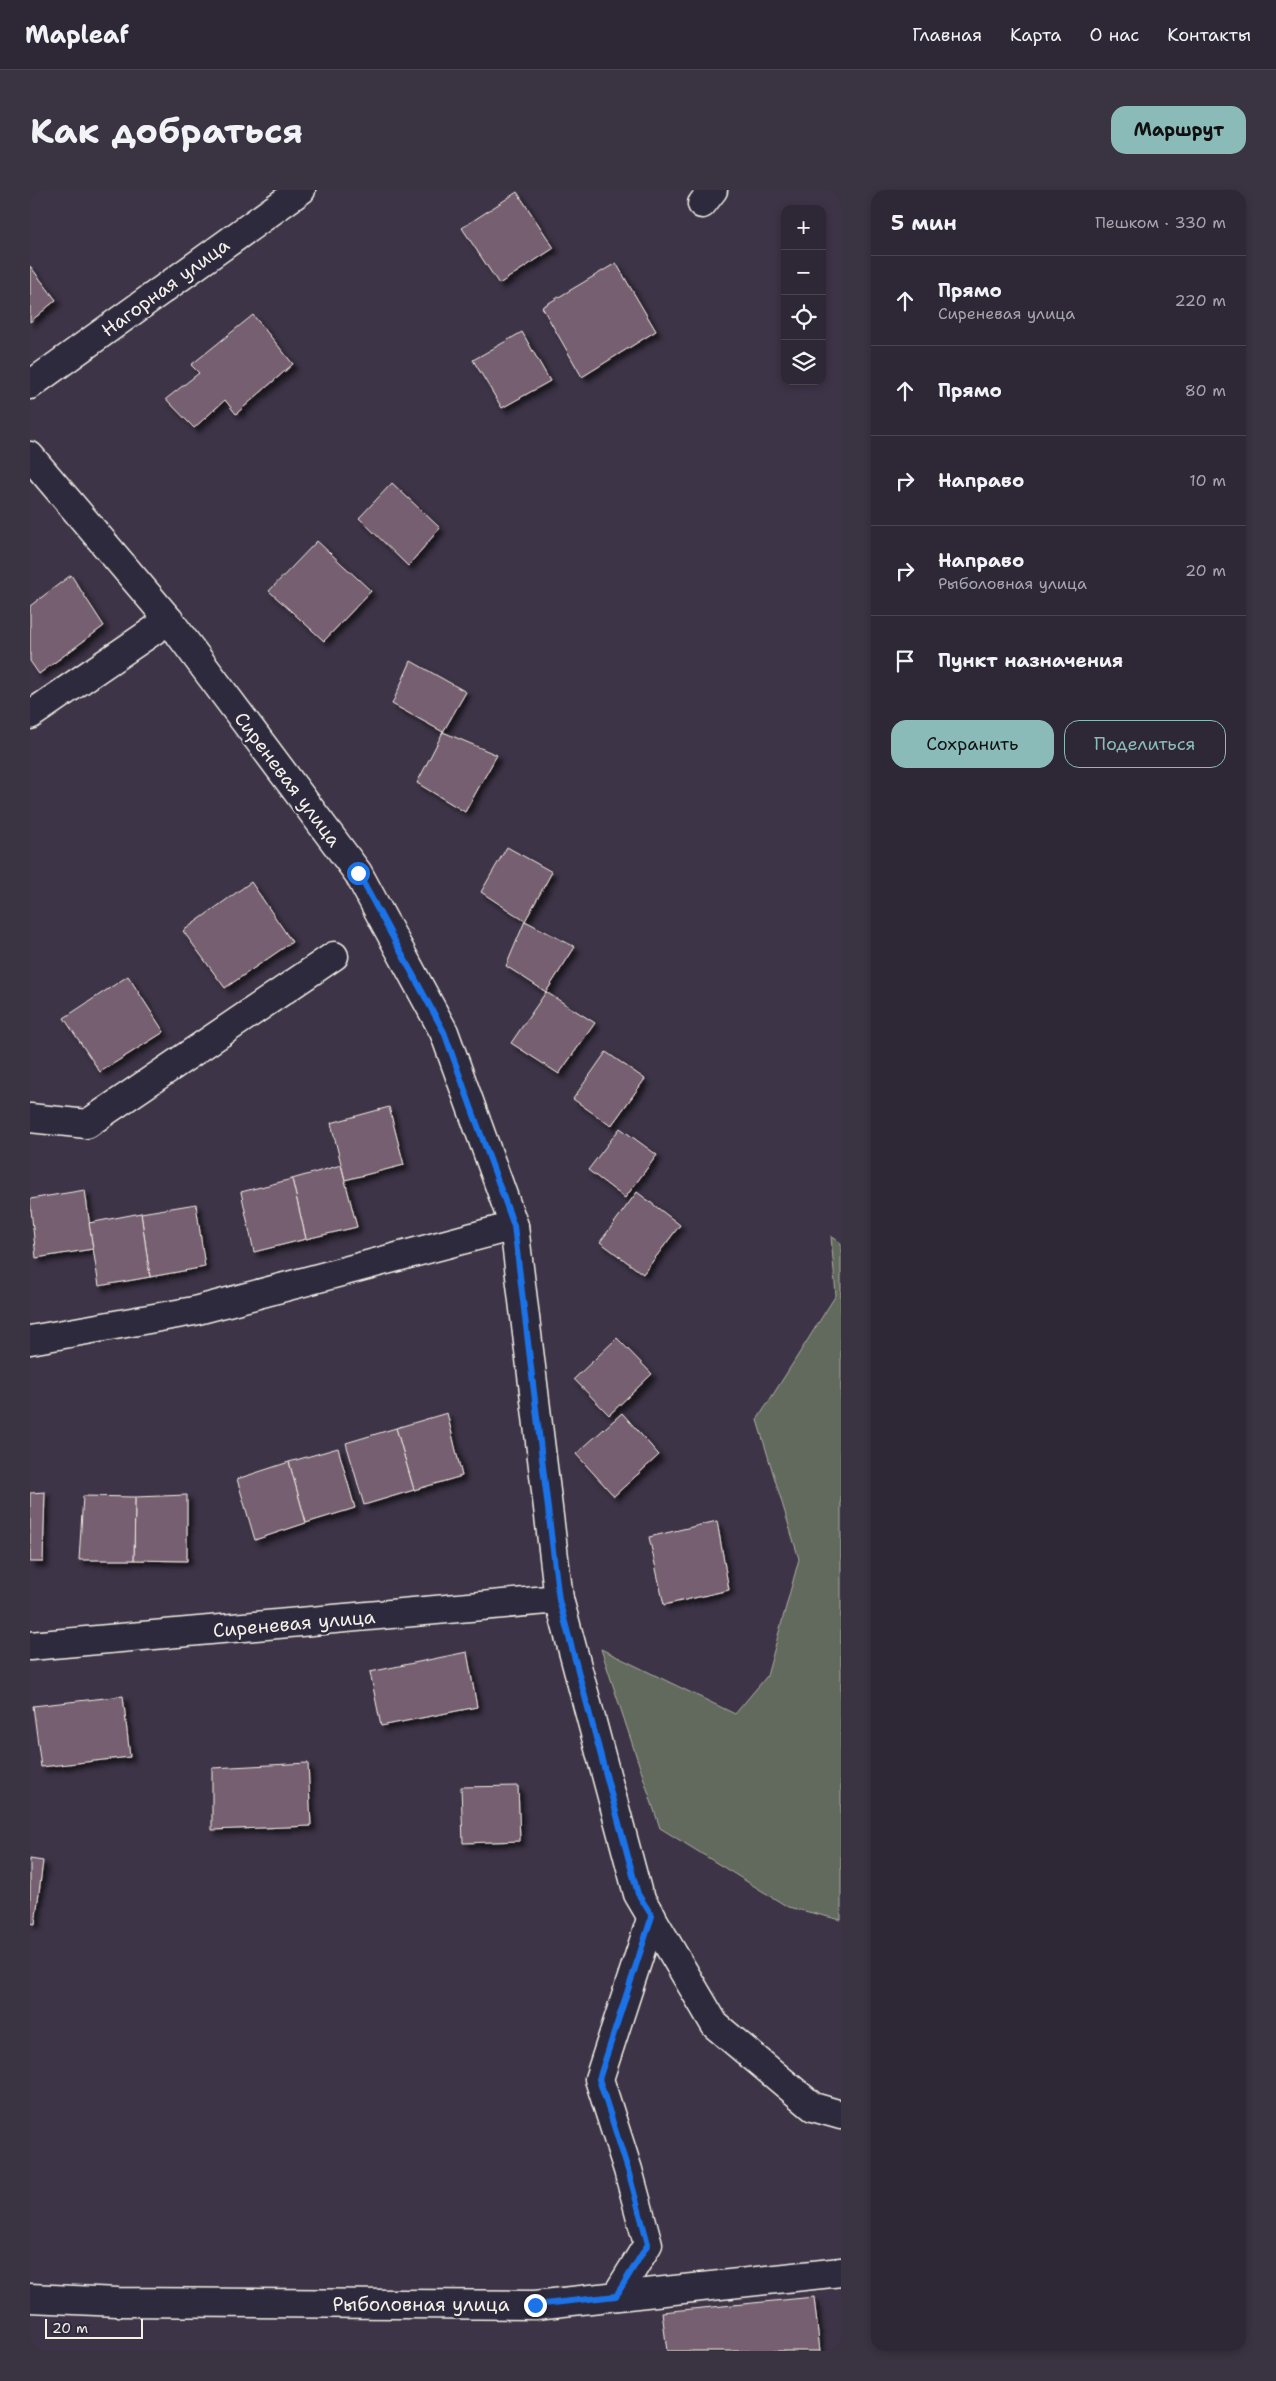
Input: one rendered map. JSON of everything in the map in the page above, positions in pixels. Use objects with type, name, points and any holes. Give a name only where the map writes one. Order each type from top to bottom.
[{"type":"street","name":"Нагорная улица","points":[[30,385],[301,190]]},
{"type":"street","name":"Сиреневая улица","points":[[30,456],[169,620],[358,873],[444,1032],[514,1226],[559,1600],[645,1905],[715,2024],[813,2107],[841,2115]]},
{"type":"street","points":[[30,715],[169,620]]},
{"type":"street","points":[[30,1118],[87,1124],[334,956]]},
{"type":"street","points":[[30,1340],[194,1311],[514,1226]]},
{"type":"street","name":"Сиреневая улица","points":[[30,1646],[559,1600]]},
{"type":"street","points":[[616,2296],[648,2244],[628,2170],[599,2079],[645,1905]]},
{"type":"street","name":"Рыболовная улица","points":[[30,2298],[118,2302],[535,2305],[841,2272]]},
{"type":"green space","points":[[831,1236],[841,1243],[841,1920],[788,1907],[660,1828],[601,1649],[735,1714],[767,1676],[799,1559],[757,1420],[836,1295]]},
{"type":"building","points":[[517,192],[554,248],[499,284],[462,228]]},
{"type":"building","points":[[616,263],[656,331],[582,377],[542,307]]},
{"type":"building","points":[[30,266],[56,300],[30,322]]},
{"type":"building","points":[[253,315],[293,364],[236,414],[225,400],[194,428],[166,399],[199,373],[191,365]]},
{"type":"building","points":[[522,332],[550,381],[502,408],[473,360]]},
{"type":"building","points":[[392,483],[440,528],[408,566],[359,518]]},
{"type":"building","points":[[317,541],[371,591],[324,641],[269,591]]},
{"type":"building","points":[[71,575],[104,626],[39,674],[30,661],[30,606]]},
{"type":"building","points":[[411,661],[466,692],[443,732],[392,704]]},
{"type":"building","points":[[443,732],[497,755],[465,812],[417,783]]},
{"type":"building","points":[[507,847],[552,872],[525,921],[481,892]]},
{"type":"building","points":[[251,882],[292,942],[225,988],[183,931]]},
{"type":"building","points":[[525,921],[575,947],[546,992],[506,966]]},
{"type":"building","points":[[128,976],[164,1032],[100,1072],[64,1018]]},
{"type":"building","points":[[546,992],[595,1023],[559,1074],[511,1043]]},
{"type":"building","points":[[606,1052],[645,1079],[611,1126],[573,1099]]},
{"type":"building","points":[[389,1107],[404,1165],[345,1180],[331,1123]]},
{"type":"building","points":[[620,1128],[657,1155],[625,1198],[588,1170]]},
{"type":"building","points":[[341,1165],[357,1227],[306,1239],[292,1179]]},
{"type":"building","points":[[292,1179],[306,1239],[254,1252],[241,1192]]},
{"type":"building","points":[[85,1190],[93,1249],[36,1258],[30,1199]]},
{"type":"building","points":[[637,1192],[680,1225],[643,1274],[600,1242]]},
{"type":"building","points":[[196,1204],[205,1267],[150,1277],[141,1213]]},
{"type":"building","points":[[141,1213],[150,1277],[99,1286],[89,1223]]},
{"type":"building","points":[[617,1338],[652,1374],[609,1415],[574,1379]]},
{"type":"building","points":[[447,1413],[462,1476],[414,1490],[396,1428]]},
{"type":"building","points":[[622,1413],[659,1455],[614,1496],[576,1454]]},
{"type":"building","points":[[396,1428],[414,1490],[364,1505],[346,1443]]},
{"type":"building","points":[[338,1448],[355,1508],[306,1523],[289,1462]]},
{"type":"building","points":[[289,1462],[306,1523],[255,1540],[237,1479]]},
{"type":"building","points":[[45,1492],[43,1562],[30,1562],[30,1493]]},
{"type":"building","points":[[187,1495],[187,1561],[134,1560],[135,1497]]},
{"type":"building","points":[[83,1496],[135,1497],[134,1560],[79,1560]]},
{"type":"building","points":[[717,1521],[729,1590],[664,1605],[649,1537]]},
{"type":"building","points":[[467,1652],[477,1707],[381,1726],[370,1672]]},
{"type":"building","points":[[123,1696],[130,1757],[41,1767],[33,1706]]},
{"type":"building","points":[[308,1763],[311,1826],[212,1830],[212,1768]]},
{"type":"building","points":[[518,1786],[520,1841],[463,1843],[461,1787]]},
{"type":"building","points":[[30,1859],[43,1861],[35,1924],[30,1923]]},
{"type":"building","points":[[814,2297],[820,2351],[667,2351],[662,2312]]},
{"type":"route","points":[[358,873],[444,1032],[514,1226],[559,1600],[638,1894],[652,1916],[599,2079],[628,2170],[648,2244],[616,2296],[535,2305]]}]
